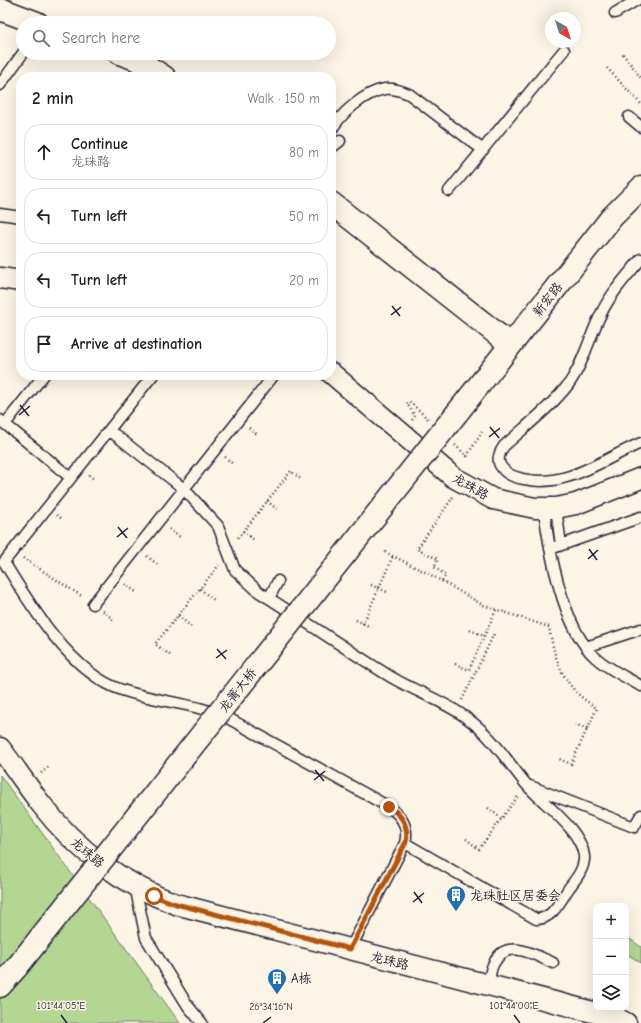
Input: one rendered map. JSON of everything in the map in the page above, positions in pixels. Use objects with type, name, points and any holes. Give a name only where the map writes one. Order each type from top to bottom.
[{"type":"main road","points":[[0,9],[18,16]]},
{"type":"main road","points":[[138,60],[156,72]]},
{"type":"main road","name":"新宏路","points":[[457,413],[612,217],[641,188]]},
{"type":"main road","points":[[336,212],[511,345]]},
{"type":"main road","name":"龙箐大桥","points":[[0,986],[17,967],[457,413]]},
{"type":"street","points":[[0,278],[16,280]]},
{"type":"street","name":"龙珠路","points":[[336,377],[462,483],[493,499],[550,509],[576,504],[641,478]]},
{"type":"street","name":"龙珠路","points":[[0,748],[42,805],[72,839],[110,870],[135,886],[176,904],[616,1018],[626,1023]]},
{"type":"lane","points":[[615,13],[637,0]]},
{"type":"lane","points":[[449,191],[564,50]]},
{"type":"lane","points":[[0,85],[18,60]]},
{"type":"lane","points":[[336,123],[361,100],[384,89],[397,89],[409,94],[483,150]]},
{"type":"lane","points":[[629,116],[641,127]]},
{"type":"lane","points":[[336,144],[340,141]]},
{"type":"lane","points":[[0,214],[16,216]]},
{"type":"lane","points":[[641,259],[608,302],[600,315],[578,367],[568,384],[555,399],[504,446],[499,452],[498,459],[500,466],[505,472],[514,476],[546,482],[562,480],[641,443]]},
{"type":"lane","points":[[40,380],[3,422],[71,478]]},
{"type":"lane","points":[[149,380],[13,551],[2,560],[28,601],[47,627],[67,651],[99,678],[120,690],[206,708],[226,717],[394,810],[406,827],[406,842],[350,949]]},
{"type":"lane","points":[[93,604],[270,380]]},
{"type":"lane","points":[[109,430],[184,489],[218,526],[232,563],[240,576],[269,598],[392,678],[457,711],[476,725],[493,741],[527,785],[569,827],[581,847],[584,857],[583,866],[579,875],[553,912],[542,920],[530,917],[406,842]]},
{"type":"lane","points":[[550,509],[561,545]]},
{"type":"lane","points":[[550,509],[550,549],[561,591],[574,627],[586,648],[603,664],[641,686]]},
{"type":"lane","points":[[550,549],[641,516]]},
{"type":"lane","points":[[269,598],[278,581]]},
{"type":"lane","points":[[586,648],[641,629]]},
{"type":"lane","points":[[527,785],[634,827],[641,815]]},
{"type":"lane","points":[[135,886],[146,938],[188,1006],[202,1023]]},
{"type":"lane","points":[[488,985],[492,965],[496,959],[509,950],[524,950],[553,963]]},
{"type":"path","points":[[623,54],[641,78]]},
{"type":"path","points":[[607,68],[641,104]]},
{"type":"path","points":[[415,416],[407,404],[410,401],[426,417]]},
{"type":"path","points":[[249,427],[258,435]]},
{"type":"path","points":[[459,448],[467,456],[482,432]]},
{"type":"path","points":[[225,457],[234,465]]},
{"type":"path","points":[[170,655],[156,644],[291,471],[302,480]]},
{"type":"path","points":[[442,581],[446,574],[434,567],[438,559],[417,548],[462,483]]},
{"type":"path","points":[[267,501],[278,510]]},
{"type":"path","points":[[170,530],[180,537]]},
{"type":"path","points":[[243,531],[254,540]]},
{"type":"path","points":[[13,551],[93,604],[114,620]]},
{"type":"path","points":[[386,552],[442,581],[496,612],[525,617],[549,627],[557,663],[571,687],[580,697],[596,708],[571,764],[559,759]]},
{"type":"path","points":[[364,624],[393,556]]},
{"type":"path","points":[[148,557],[158,565]]},
{"type":"path","points":[[126,585],[136,592]]},
{"type":"path","points":[[371,585],[387,592]]},
{"type":"path","points":[[200,589],[214,600]]},
{"type":"path","points":[[455,664],[469,670],[496,612]]},
{"type":"path","points":[[178,616],[192,628]]},
{"type":"path","points":[[356,620],[371,627]]},
{"type":"path","points":[[470,630],[484,636]]},
{"type":"path","points":[[457,711],[494,634]]},
{"type":"path","points":[[575,724],[587,729]]},
{"type":"path","points":[[46,770],[50,766]]},
{"type":"path","points":[[466,839],[479,849],[515,800]]},
{"type":"path","points":[[488,808],[501,818]]},
{"type":"green space","points":[[0,775],[180,1023],[0,1023]]},
{"type":"green space","points":[[630,939],[641,947],[641,963],[629,955]]},
{"type":"place","name":"龙珠社区居委会","points":[[456,912]]},
{"type":"place","name":"A栋","points":[[277,995]]},
{"type":"route","points":[[154,896],[176,904],[350,949],[406,842],[407,832],[404,822],[398,814],[389,807]]}]
